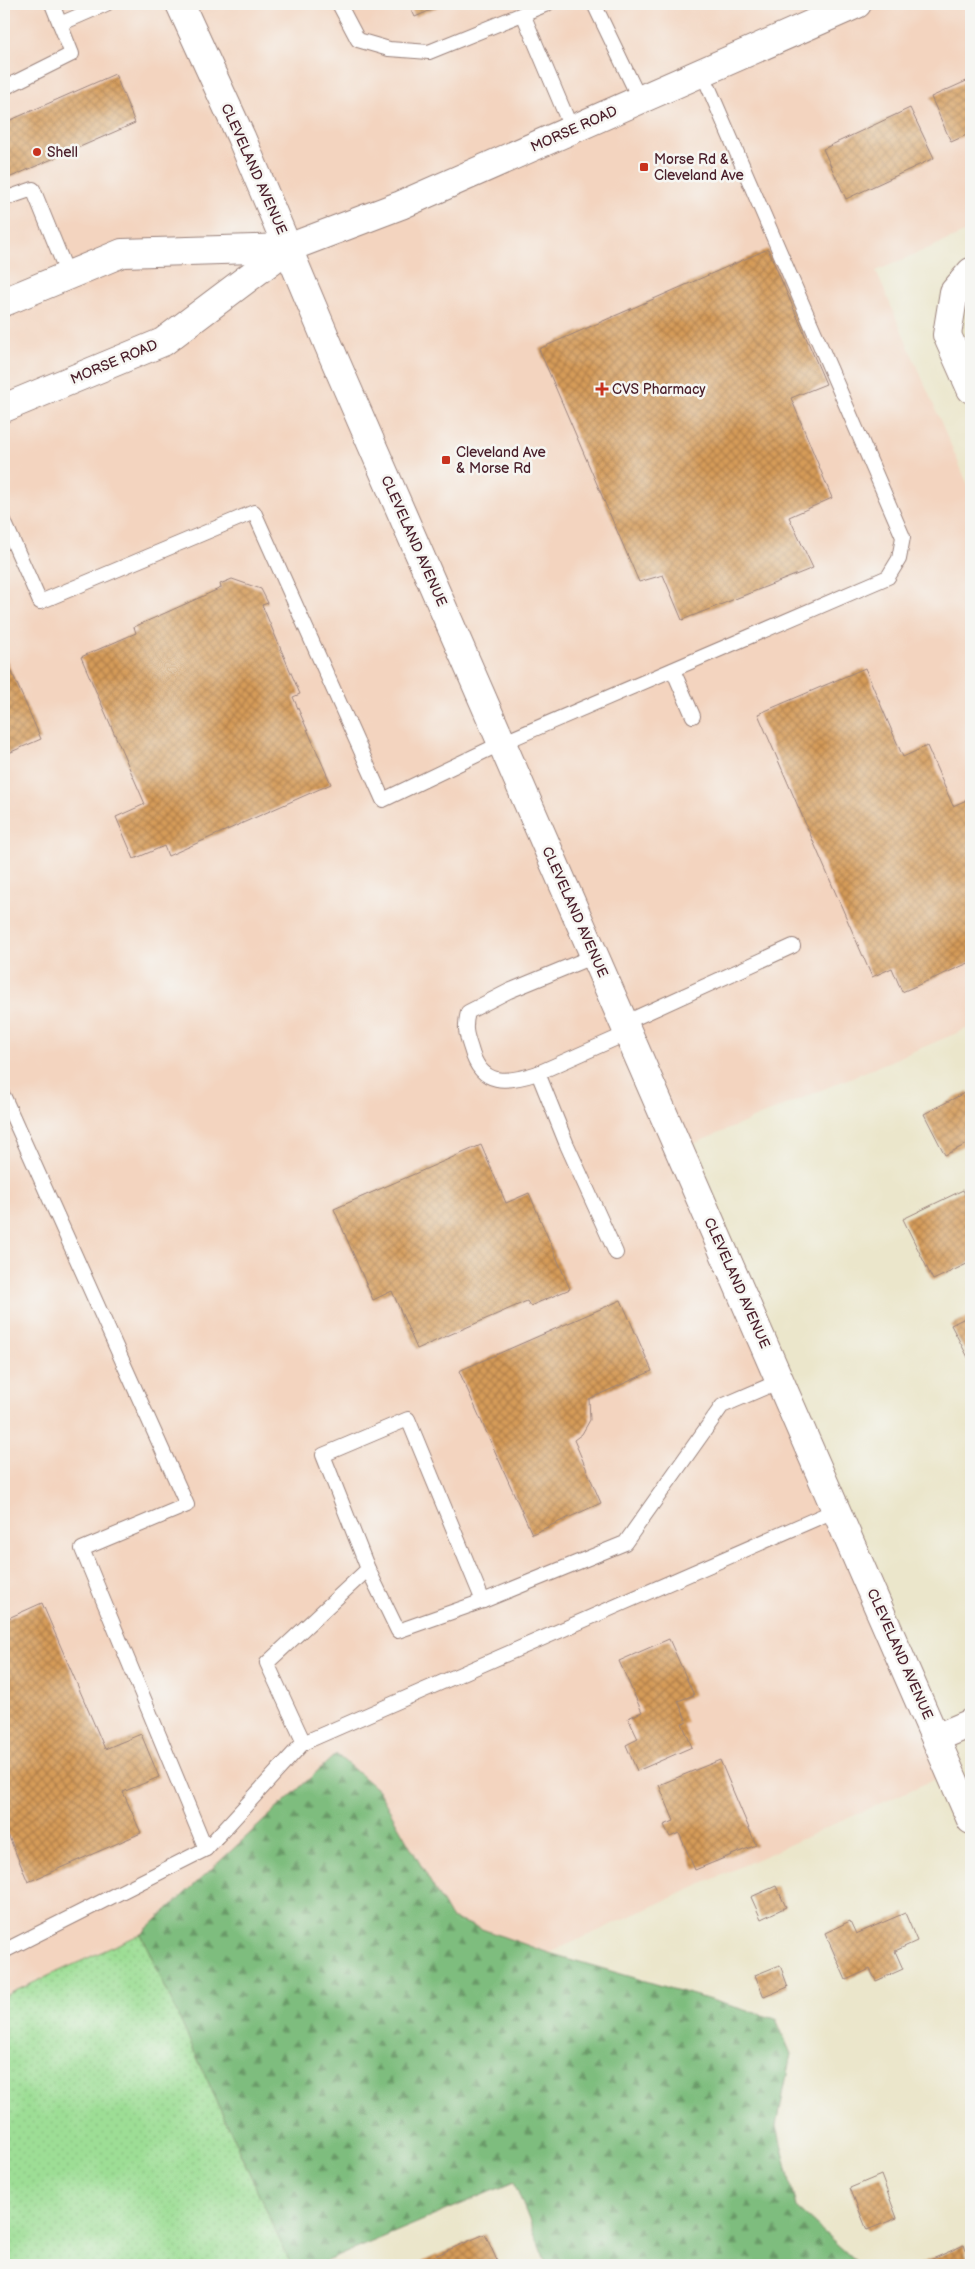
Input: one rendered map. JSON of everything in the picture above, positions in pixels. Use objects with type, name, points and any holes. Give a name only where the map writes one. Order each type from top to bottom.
[{"type":"main road","name":"CLEVELAND AVENUE","points":[[180,4],[288,248],[971,1820]]},
{"type":"main road","name":"MORSE ROAD","points":[[4,408],[164,342],[288,248],[401,205],[858,4]]},
{"type":"main road","name":"MORSE ROAD","points":[[4,302],[122,253],[288,248]]},
{"type":"main road","points":[[971,272],[954,292],[947,334],[971,390]]},
{"type":"main road","points":[[936,1738],[971,1723]]},
{"type":"lane","points":[[4,88],[72,54],[52,4]]},
{"type":"lane","points":[[60,24],[106,4]]},
{"type":"lane","points":[[339,4],[358,40],[389,49],[429,52],[547,4]]},
{"type":"lane","points":[[594,4],[640,100]]},
{"type":"lane","points":[[523,14],[572,130]]},
{"type":"lane","points":[[4,521],[40,602],[254,512],[383,800],[502,743],[888,577],[899,559],[903,537],[702,72]]},
{"type":"lane","points":[[4,199],[33,189],[68,275]]},
{"type":"lane","points":[[673,670],[693,716]]},
{"type":"lane","points":[[594,956],[508,991],[468,1012],[464,1027],[474,1062],[487,1077],[502,1080],[538,1073],[793,946]]},
{"type":"lane","points":[[538,1073],[567,1146],[616,1253]]},
{"type":"lane","points":[[4,1097],[187,1504],[82,1549],[206,1849]]},
{"type":"lane","points":[[483,1601],[408,1419],[323,1454],[368,1569],[398,1631],[483,1601],[626,1543],[722,1406],[780,1381]]},
{"type":"lane","points":[[4,1951],[206,1849],[304,1743],[836,1510]]},
{"type":"lane","points":[[304,1743],[267,1663],[368,1569]]},
{"type":"shaded area","points":[[4,4],[971,4],[971,230],[876,271],[971,492],[971,1027],[684,1148],[955,1770],[549,1953],[451,1918],[378,1790],[188,1889],[141,1934],[4,1996]]},
{"type":"green space","points":[[336,1754],[378,1790],[451,1918],[549,1953],[776,2019],[791,2054],[777,2126],[796,2207],[860,2265],[547,2265],[514,2182],[317,2265],[291,2265],[141,1934]]},
{"type":"green space","points":[[141,1934],[291,2265],[4,2265],[4,1996]]},
{"type":"building","points":[[409,4],[445,4],[415,17]]},
{"type":"building","name":"Shell","points":[[115,74],[135,123],[4,180],[4,123]]},
{"type":"building","points":[[971,79],[971,133],[951,142],[931,97]]},
{"type":"building","points":[[910,108],[934,158],[846,199],[823,149]]},
{"type":"building","points":[[768,249],[826,384],[791,398],[832,498],[789,517],[813,568],[682,620],[663,575],[639,582],[539,349]]},
{"type":"building","points":[[232,579],[261,589],[268,603],[262,605],[300,694],[293,697],[331,784],[168,856],[164,846],[134,859],[116,817],[145,804],[81,657],[136,633],[134,627],[221,588],[220,584]]},
{"type":"building","points":[[4,654],[41,739],[4,755]]},
{"type":"building","points":[[865,668],[903,757],[927,746],[953,806],[971,798],[971,962],[902,992],[892,968],[872,977],[758,714]]},
{"type":"building","points":[[968,1091],[971,1097],[971,1142],[945,1155],[924,1114]]},
{"type":"building","points":[[481,1145],[506,1203],[529,1193],[570,1289],[530,1306],[527,1301],[417,1349],[392,1291],[373,1300],[334,1209]]},
{"type":"building","points":[[963,1190],[971,1207],[971,1262],[933,1280],[903,1219]]},
{"type":"building","points":[[621,1300],[652,1371],[589,1399],[590,1420],[582,1434],[574,1440],[601,1503],[532,1534],[459,1371]]},
{"type":"building","points":[[971,1315],[971,1363],[951,1325]]},
{"type":"building","points":[[42,1603],[105,1749],[141,1734],[159,1777],[123,1792],[141,1833],[28,1882],[4,1825],[4,1620]]},
{"type":"building","points":[[669,1639],[694,1695],[678,1701],[687,1722],[682,1723],[692,1747],[637,1771],[626,1745],[638,1739],[628,1718],[642,1712],[619,1661]]},
{"type":"building","points":[[720,1760],[756,1845],[695,1870],[679,1833],[670,1837],[664,1825],[674,1821],[659,1785]]},
{"type":"building","points":[[776,1886],[786,1907],[761,1919],[751,1897]]},
{"type":"building","points":[[905,1913],[917,1941],[895,1951],[903,1969],[876,1981],[870,1969],[846,1980],[825,1933],[850,1921],[856,1934]]},
{"type":"building","points":[[780,1965],[788,1987],[764,1997],[755,1975]]},
{"type":"building","points":[[881,2175],[897,2218],[867,2230],[850,2188]]},
{"type":"building","points":[[485,2234],[499,2265],[414,2265]]},
{"type":"building","points":[[964,2245],[971,2265],[919,2265]]},
{"type":"place","name":"Shell","points":[[37,152]]},
{"type":"place","name":"Morse Rd & Cleveland Ave","points":[[644,167]]},
{"type":"place","name":"CVS Pharmacy","points":[[602,389]]},
{"type":"place","name":"Cleveland Ave & Morse Rd","points":[[446,460]]}]
